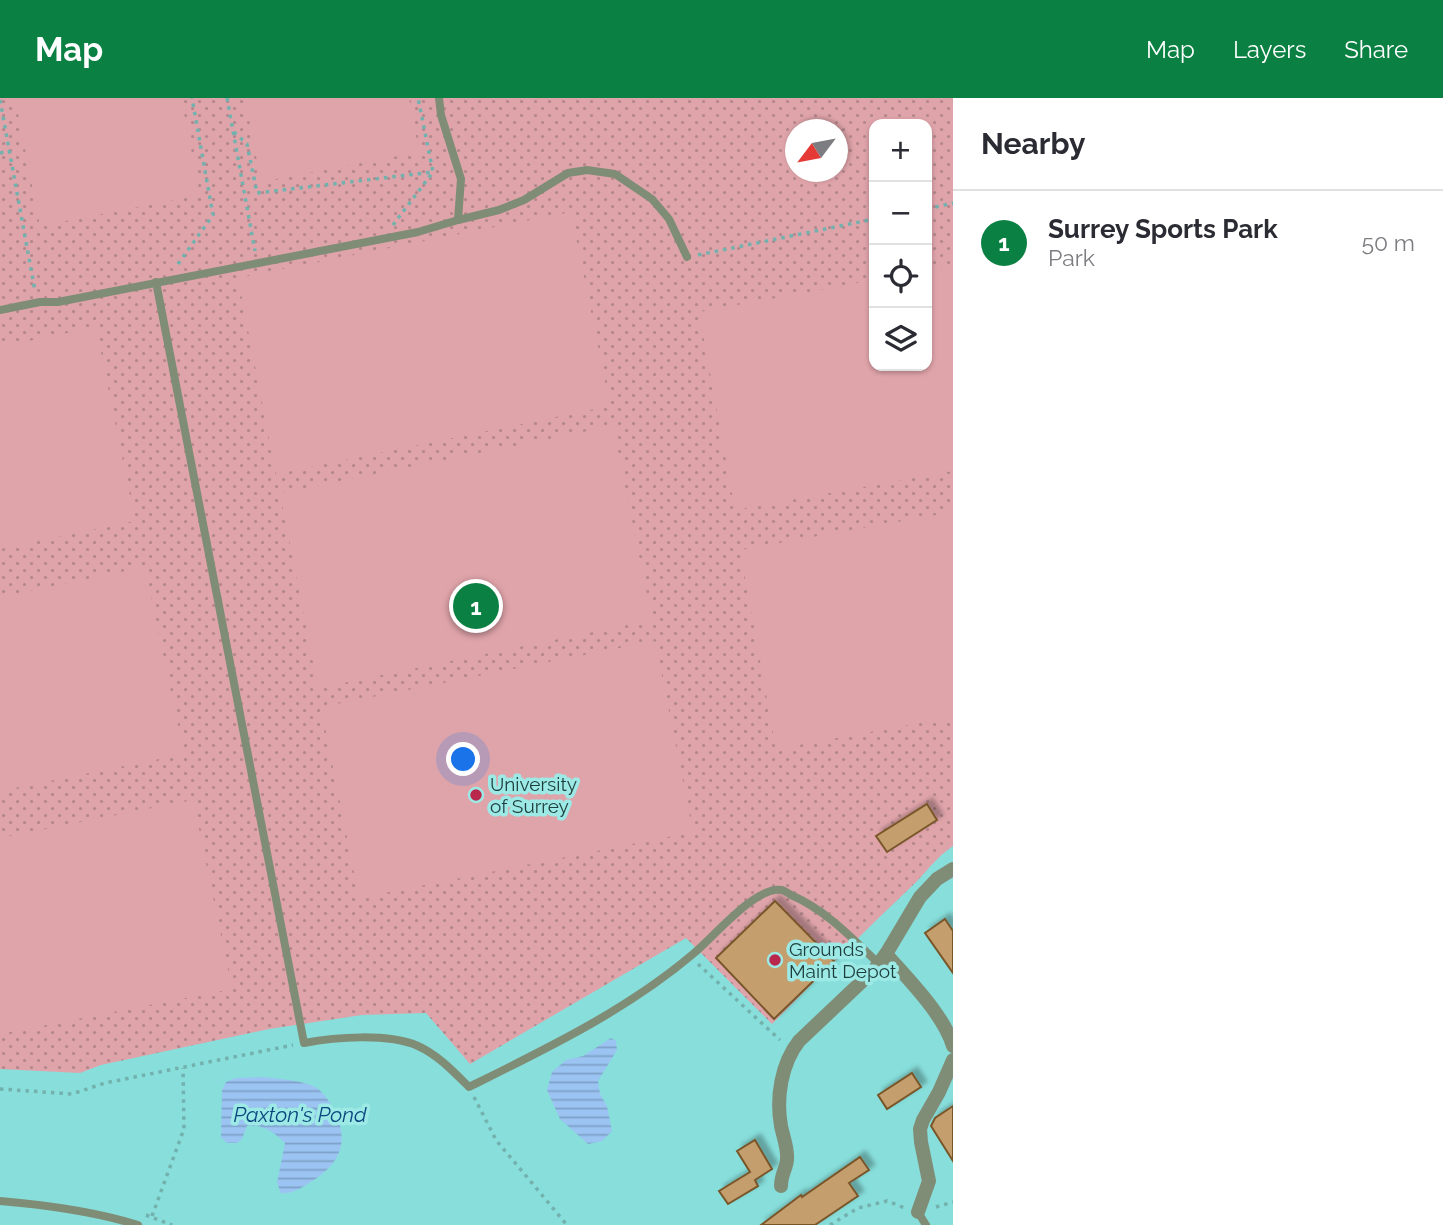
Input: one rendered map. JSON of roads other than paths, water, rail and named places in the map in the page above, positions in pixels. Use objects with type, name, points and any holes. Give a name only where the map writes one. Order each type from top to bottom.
[{"type":"street","points":[[781,1186],[781,1176],[788,1160],[780,1121],[779,1096],[782,1076],[791,1051],[882,959],[920,897],[937,879],[953,869]]},
{"type":"street","points":[[882,959],[923,996],[953,1046]]},
{"type":"street","points":[[918,1212],[929,1181],[920,1129],[953,1060]]},
{"type":"lane","points":[[439,98],[441,115],[461,179],[458,220]]},
{"type":"lane","points":[[0,310],[58,302],[418,232],[524,201],[568,173],[587,170],[615,174],[652,199],[668,219],[687,257]]},
{"type":"lane","points":[[156,282],[304,1043],[330,1038],[361,1038],[392,1040],[418,1046],[444,1063],[469,1087],[528,1058],[626,1003],[690,957],[761,894],[781,890],[825,914],[882,959]]},
{"type":"lane","points":[[0,1201],[80,1211],[132,1224]]},
{"type":"lane","points":[[918,1212],[926,1225]]},
{"type":"water","points":[[611,1038],[616,1041],[617,1050],[598,1081],[612,1131],[602,1141],[588,1144],[560,1119],[547,1090],[552,1072],[566,1060],[583,1056]]},
{"type":"water","name":"Paxton's Pond","points":[[263,1077],[317,1088],[330,1103],[340,1126],[342,1137],[338,1156],[325,1172],[291,1192],[281,1193],[277,1183],[285,1143],[277,1135],[263,1128],[247,1126],[242,1139],[237,1143],[227,1143],[221,1137],[222,1090],[226,1082],[235,1078]]},
{"type":"place","name":"Surrey Sports Park","points":[[476,606]]},
{"type":"place","name":"University of Surrey","points":[[476,795]]},
{"type":"place","name":"Grounds Maint Depot","points":[[775,960]]}]
